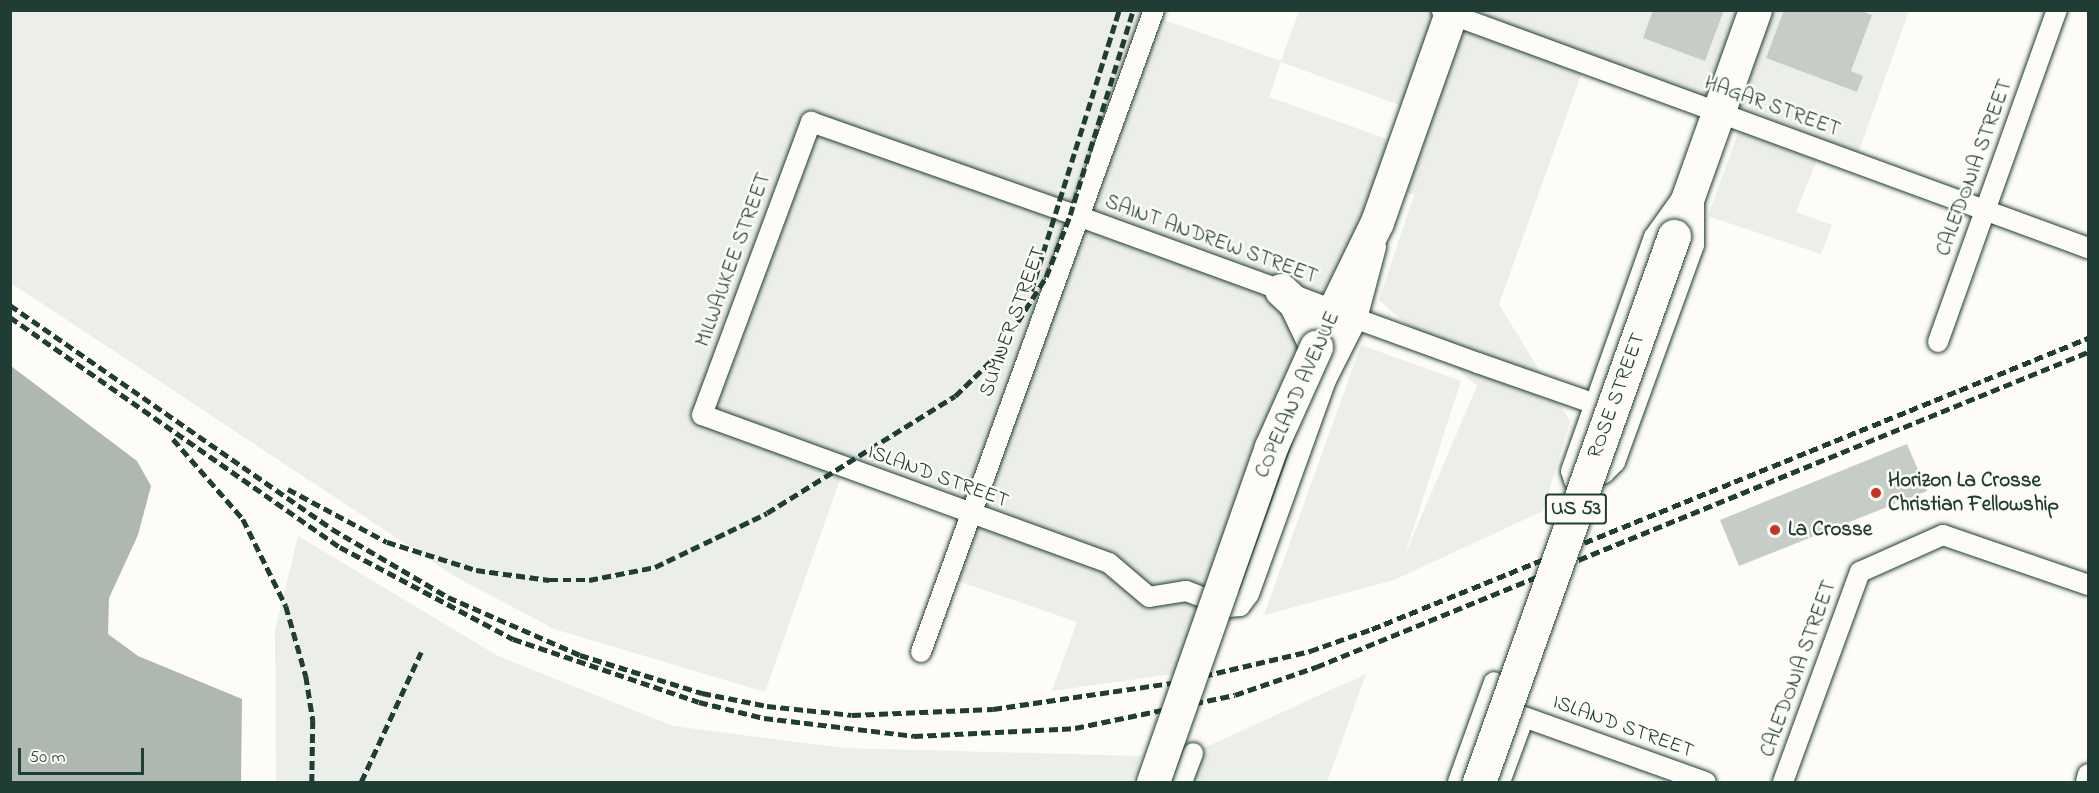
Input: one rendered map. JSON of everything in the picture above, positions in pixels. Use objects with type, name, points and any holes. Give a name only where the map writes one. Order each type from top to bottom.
[{"type":"highway","name":"ROSE STREET","points":[[1479,783],[1755,10]]},
{"type":"highway","name":"COPELAND AVENUE","points":[[1153,783],[1271,447],[1316,347],[1346,315],[1447,12]]},
{"type":"highway","points":[[1281,290],[1295,303],[1316,347]]},
{"type":"street","name":"SUMNER STREET","points":[[921,652],[968,514],[1154,10]]},
{"type":"street","name":"CALEDONIA STREET","points":[[1938,342],[2057,10]]},
{"type":"street","name":"HAGAR STREET","points":[[1447,12],[2088,248]]},
{"type":"street","name":"SAINT ANDREW STREET","points":[[811,122],[1078,216],[1595,405]]},
{"type":"street","name":"MILWAUKEE STREET","points":[[702,415],[811,122]]},
{"type":"street","points":[[1694,182],[1694,245],[1615,462],[1604,472],[1574,480],[1571,471],[1654,237],[1694,182]]},
{"type":"street","name":"ISLAND STREET","points":[[702,415],[968,514],[1109,563],[1149,597],[1186,591],[1228,607],[1245,602],[1326,380],[1346,315]]},
{"type":"street","name":"CALEDONIA STREET","points":[[1783,783],[1860,572],[1943,535],[2088,585]]},
{"type":"street","points":[[1458,783],[1494,682]]},
{"type":"street","name":"ISLAND STREET","points":[[1500,783],[1524,717],[1706,783]]},
{"type":"street","points":[[1182,783],[1193,753]]},
{"type":"street","points":[[2086,783],[2088,774]]},
{"type":"shaded area","points":[[1154,10],[1153,16],[1281,61],[1299,11],[1909,11],[1855,162],[1821,150],[1796,212],[1832,225],[1821,254],[1708,216],[1742,122],[1585,64],[1499,304],[1570,421],[1543,511],[1394,580],[1264,615],[1361,345],[1461,381],[1404,557],[1477,386],[1379,300],[1414,195],[1391,185],[1193,671],[1052,691],[1077,622],[946,577],[968,514],[844,468],[765,692],[554,629],[454,576],[11,283],[10,11]],"holes":[[[1281,62],[1416,111],[1404,145],[1269,97]]]},
{"type":"shaded area","points":[[11,366],[137,461],[151,486],[138,535],[109,598],[108,634],[138,656],[242,699],[241,782],[11,782]]},
{"type":"shaded area","points":[[298,536],[498,656],[673,726],[845,748],[1141,756],[1132,782],[276,782],[275,631]]},
{"type":"shaded area","points":[[1366,674],[1327,782],[1182,782],[1193,753]]},
{"type":"building","points":[[1653,10],[1724,10],[1705,61],[1643,38]]},
{"type":"building","points":[[1784,10],[1859,10],[1872,15],[1851,71],[1863,76],[1857,92],[1766,58]]},
{"type":"building","points":[[1907,444],[1927,491],[1739,566],[1720,520]]},
{"type":"railway","points":[[1031,291],[1119,10]]},
{"type":"railway","points":[[288,489],[387,542],[476,570],[549,580],[589,580],[655,567],[767,513],[955,396],[996,356],[1046,277],[1070,215],[1133,10]]},
{"type":"railway","points":[[10,305],[332,529],[448,597],[580,655],[702,693],[767,706],[852,715],[993,709],[1177,682],[1310,651],[1372,629],[2088,338]]},
{"type":"railway","points":[[10,317],[340,547],[513,639],[699,702],[764,718],[914,736],[1075,728],[1235,695],[1316,667],[2088,352]]},
{"type":"railway","points":[[173,439],[243,519],[286,606],[306,676],[313,720],[312,782]]},
{"type":"railway","points":[[361,782],[421,652]]},
{"type":"place","name":"Horizon La Crosse Christian Fellowship","points":[[1876,493]]},
{"type":"place","name":"La Crosse","points":[[1775,530]]}]
